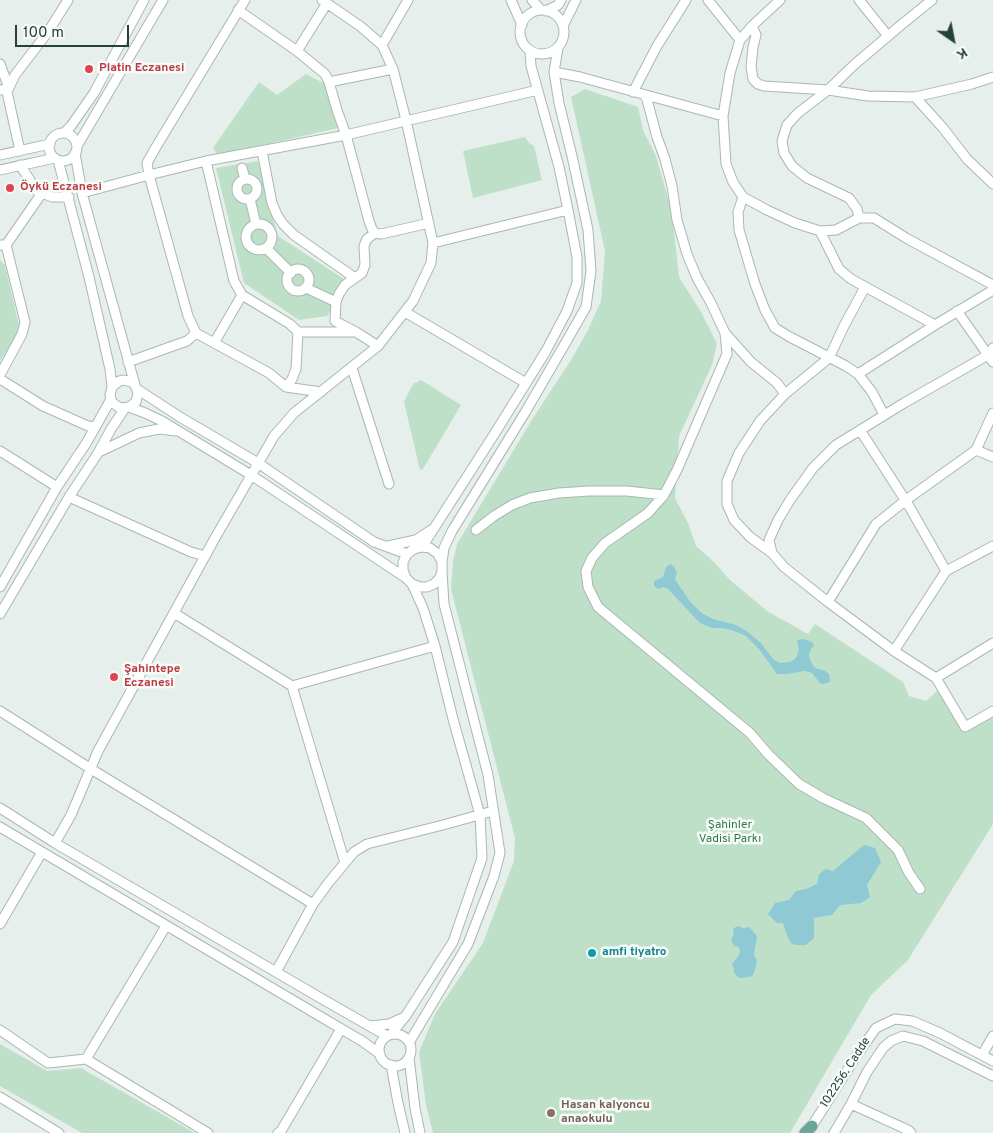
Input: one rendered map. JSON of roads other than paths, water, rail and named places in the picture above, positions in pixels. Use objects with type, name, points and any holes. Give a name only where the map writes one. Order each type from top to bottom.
[{"type":"street","points":[[4,89],[48,32],[68,0]]},
{"type":"street","points":[[144,0],[94,93],[71,126],[64,133],[57,135],[51,140],[50,144],[50,151],[56,159],[69,197],[89,277],[110,369],[111,399],[116,406],[153,416],[251,475],[420,587],[427,587],[439,579],[444,548],[452,532],[526,411],[586,307],[591,271],[588,230],[559,104],[554,72],[558,48],[564,36],[563,26],[562,21],[555,14],[543,11],[532,0]]},
{"type":"street","points":[[0,170],[56,159],[69,159],[163,0]]},
{"type":"street","points":[[244,0],[147,163],[149,175],[188,316],[196,334],[269,373],[286,387],[321,392]]},
{"type":"street","points":[[382,45],[408,0]]},
{"type":"street","points":[[511,0],[522,25]]},
{"type":"street","points":[[558,48],[544,54],[530,51],[526,48],[522,39],[521,29],[527,16],[558,5],[561,0]]},
{"type":"street","points":[[563,26],[576,0]]},
{"type":"street","points":[[633,92],[657,46],[686,0]]},
{"type":"street","points":[[708,0],[740,40]]},
{"type":"street","points":[[780,0],[740,40],[730,73],[723,116],[726,164],[733,182],[744,197],[795,223],[820,231],[836,230],[859,218],[874,218],[993,286]]},
{"type":"street","points":[[859,0],[888,36]]},
{"type":"street","points":[[859,218],[857,209],[849,198],[807,178],[792,166],[784,153],[782,141],[786,125],[928,1]]},
{"type":"street","points":[[55,844],[98,752],[205,556],[274,436],[294,413],[378,346],[413,301],[431,263],[433,243],[429,222],[393,69],[382,45],[360,26],[324,2],[297,51]]},
{"type":"street","points":[[238,10],[297,51],[325,74],[330,82],[369,222],[375,233],[381,234],[429,222]]},
{"type":"street","points":[[752,26],[756,35],[751,67],[753,79],[758,84],[764,86],[828,90],[868,96],[915,97],[972,84],[993,77]]},
{"type":"street","points":[[422,547],[546,351],[567,311],[577,284],[577,258],[560,167],[538,90],[530,51]]},
{"type":"street","points":[[0,64],[4,89],[7,92],[20,151]]},
{"type":"street","points":[[330,82],[393,69]]},
{"type":"street","points":[[554,72],[580,77],[723,116]]},
{"type":"street","points":[[82,193],[206,162],[346,135],[538,90]]},
{"type":"street","points":[[646,96],[672,186],[677,220],[687,254],[697,278],[725,333],[751,362],[776,383],[785,394]]},
{"type":"street","points":[[915,97],[943,128],[967,159],[993,184]]},
{"type":"street","points":[[0,614],[110,429],[138,398],[82,193],[74,139],[64,133]]},
{"type":"street","points":[[0,155],[50,144]]},
{"type":"street","points":[[262,151],[272,203],[283,224],[294,235],[355,278]]},
{"type":"street","points":[[206,162],[234,281],[242,294],[290,324],[298,332],[356,332]]},
{"type":"street","points":[[20,165],[37,191],[52,197],[69,197]]},
{"type":"street","points":[[242,168],[245,179]]},
{"type":"street","points":[[245,179],[252,180],[256,185],[257,192],[250,199],[243,199],[237,192],[239,182],[245,179]]},
{"type":"street","points":[[0,375],[22,334],[26,322],[3,245],[42,193]]},
{"type":"street","points":[[744,197],[738,212],[739,230],[765,310],[775,328],[858,374],[872,392],[884,415]]},
{"type":"street","points":[[250,199],[256,224]]},
{"type":"street","points":[[433,243],[568,210]]},
{"type":"street","points":[[256,224],[266,226],[272,232],[272,241],[266,248],[258,250],[247,243],[246,234],[250,227],[256,224]]},
{"type":"street","points":[[820,231],[839,269],[850,279],[935,325]]},
{"type":"street","points":[[375,233],[367,239],[364,246],[365,265],[362,273],[346,285],[339,294],[336,302],[335,321],[378,346]]},
{"type":"street","points":[[266,248],[291,272]]},
{"type":"street","points":[[300,270],[306,273],[309,282],[306,288],[299,291],[289,286],[288,279],[291,272],[300,270]]},
{"type":"street","points":[[865,287],[829,358],[785,394],[754,429],[739,453],[727,481],[727,504],[734,520],[784,567],[894,651],[936,678],[965,727],[993,711]]},
{"type":"street","points":[[306,288],[336,302]]},
{"type":"street","points":[[858,374],[993,290]]},
{"type":"street","points":[[214,343],[242,294]]},
{"type":"street","points":[[772,554],[769,540],[778,520],[813,468],[836,445],[884,415],[991,355],[957,311]]},
{"type":"street","points":[[405,312],[526,383]]},
{"type":"street","points":[[286,387],[292,379],[296,368],[298,332]]},
{"type":"street","points":[[725,333],[727,354],[701,410],[677,470],[664,494],[648,513],[605,544],[592,558],[586,571],[588,587],[598,607],[750,733],[768,754],[799,784],[823,798],[866,818],[898,850],[909,873],[920,888]]},
{"type":"street","points":[[128,362],[188,342],[196,334]]},
{"type":"street","points":[[352,368],[389,484]]},
{"type":"street","points":[[0,379],[43,406],[88,426],[95,427]]},
{"type":"street","points":[[112,386],[119,381],[128,380],[180,417],[258,463],[374,542],[407,554]]},
{"type":"street","points":[[0,587],[57,487],[87,442],[111,399]]},
{"type":"street","points":[[828,602],[876,524],[976,450],[993,413]]},
{"type":"street","points":[[98,452],[139,433],[159,429],[180,432]]},
{"type":"street","points":[[860,430],[906,500],[946,571]]},
{"type":"street","points":[[976,450],[993,457]]},
{"type":"street","points":[[0,451],[57,487]]},
{"type":"street","points":[[476,530],[512,505],[530,498],[559,493],[589,491],[627,491],[664,494]]},
{"type":"street","points":[[70,497],[191,552],[205,556]]},
{"type":"street","points":[[386,547],[416,540],[435,526]]},
{"type":"street","points":[[894,651],[946,571],[993,546]]},
{"type":"street","points":[[380,1054],[380,1045],[384,1038],[405,1017],[453,942],[482,858],[480,815],[435,646],[423,608],[402,570],[407,554],[414,549],[422,547],[430,548],[438,554],[442,567],[444,604],[488,775],[500,853],[494,876],[468,944],[410,1042]]},
{"type":"street","points":[[174,613],[292,686],[345,862]]},
{"type":"street","points":[[936,678],[993,643]]},
{"type":"street","points":[[292,686],[435,646]]},
{"type":"street","points":[[0,711],[91,769],[313,904]]},
{"type":"street","points":[[0,808],[55,844],[370,1026],[389,1035],[400,1034],[407,1038],[412,1050],[410,1058],[415,1108],[420,1133]]},
{"type":"street","points":[[276,972],[313,904],[354,852],[367,844],[494,811]]},
{"type":"street","points":[[0,827],[341,1029],[380,1054],[384,1061],[391,1065],[400,1065],[410,1058]]},
{"type":"street","points":[[0,924],[42,852]]},
{"type":"street","points":[[86,1059],[166,926]]},
{"type":"street","points":[[370,1026],[389,1024],[405,1017]]},
{"type":"street","name":"102256. Cadde","points":[[809,1131],[876,1028],[895,1019],[912,1021],[940,1033],[993,1061]]},
{"type":"street","points":[[278,1133],[341,1029]]},
{"type":"street","points":[[0,1030],[48,1063],[86,1059],[208,1133]]},
{"type":"street","name":"102256. Cadde","points":[[834,1133],[867,1072],[883,1048],[891,1040],[903,1036],[924,1041],[993,1076]]},
{"type":"street","points":[[982,1056],[993,1036]]},
{"type":"street","points":[[391,1065],[405,1133]]},
{"type":"street","points":[[0,1097],[59,1133]]},
{"type":"street","points":[[851,1104],[911,1133]]},
{"type":"water","points":[[671,564],[677,573],[675,579],[678,584],[692,604],[703,614],[745,630],[761,643],[773,659],[780,663],[794,660],[799,650],[798,640],[803,639],[812,642],[814,645],[809,655],[810,660],[815,668],[829,674],[830,682],[820,683],[812,673],[805,671],[777,674],[759,649],[746,636],[723,628],[712,628],[700,623],[668,589],[663,587],[658,589],[654,586],[654,581],[663,577],[667,566]]},
{"type":"water","points":[[864,845],[875,848],[881,862],[867,885],[870,897],[861,903],[840,905],[832,915],[814,918],[814,938],[806,945],[792,944],[783,923],[777,923],[768,914],[775,903],[789,900],[796,891],[817,884],[819,874],[826,869],[833,871]]},
{"type":"water","points":[[738,926],[743,928],[749,927],[757,938],[754,955],[757,961],[752,976],[749,977],[740,978],[737,976],[732,965],[740,950],[734,946],[731,939],[734,935],[734,928]]},
{"type":"place","name":"Platin Eczanesi","points":[[89,69]]},
{"type":"place","name":"Öykü Eczanesi","points":[[10,188]]},
{"type":"place","name":"Şahintepe Eczanesi","points":[[114,677]]},
{"type":"place","name":"amfi tiyatro","points":[[592,953]]},
{"type":"place","name":"Hasan kalyoncu anaokulu","points":[[551,1113]]},
{"type":"park label","name":"Şahinler Vadisi Parkı","points":[[730,833]]}]
